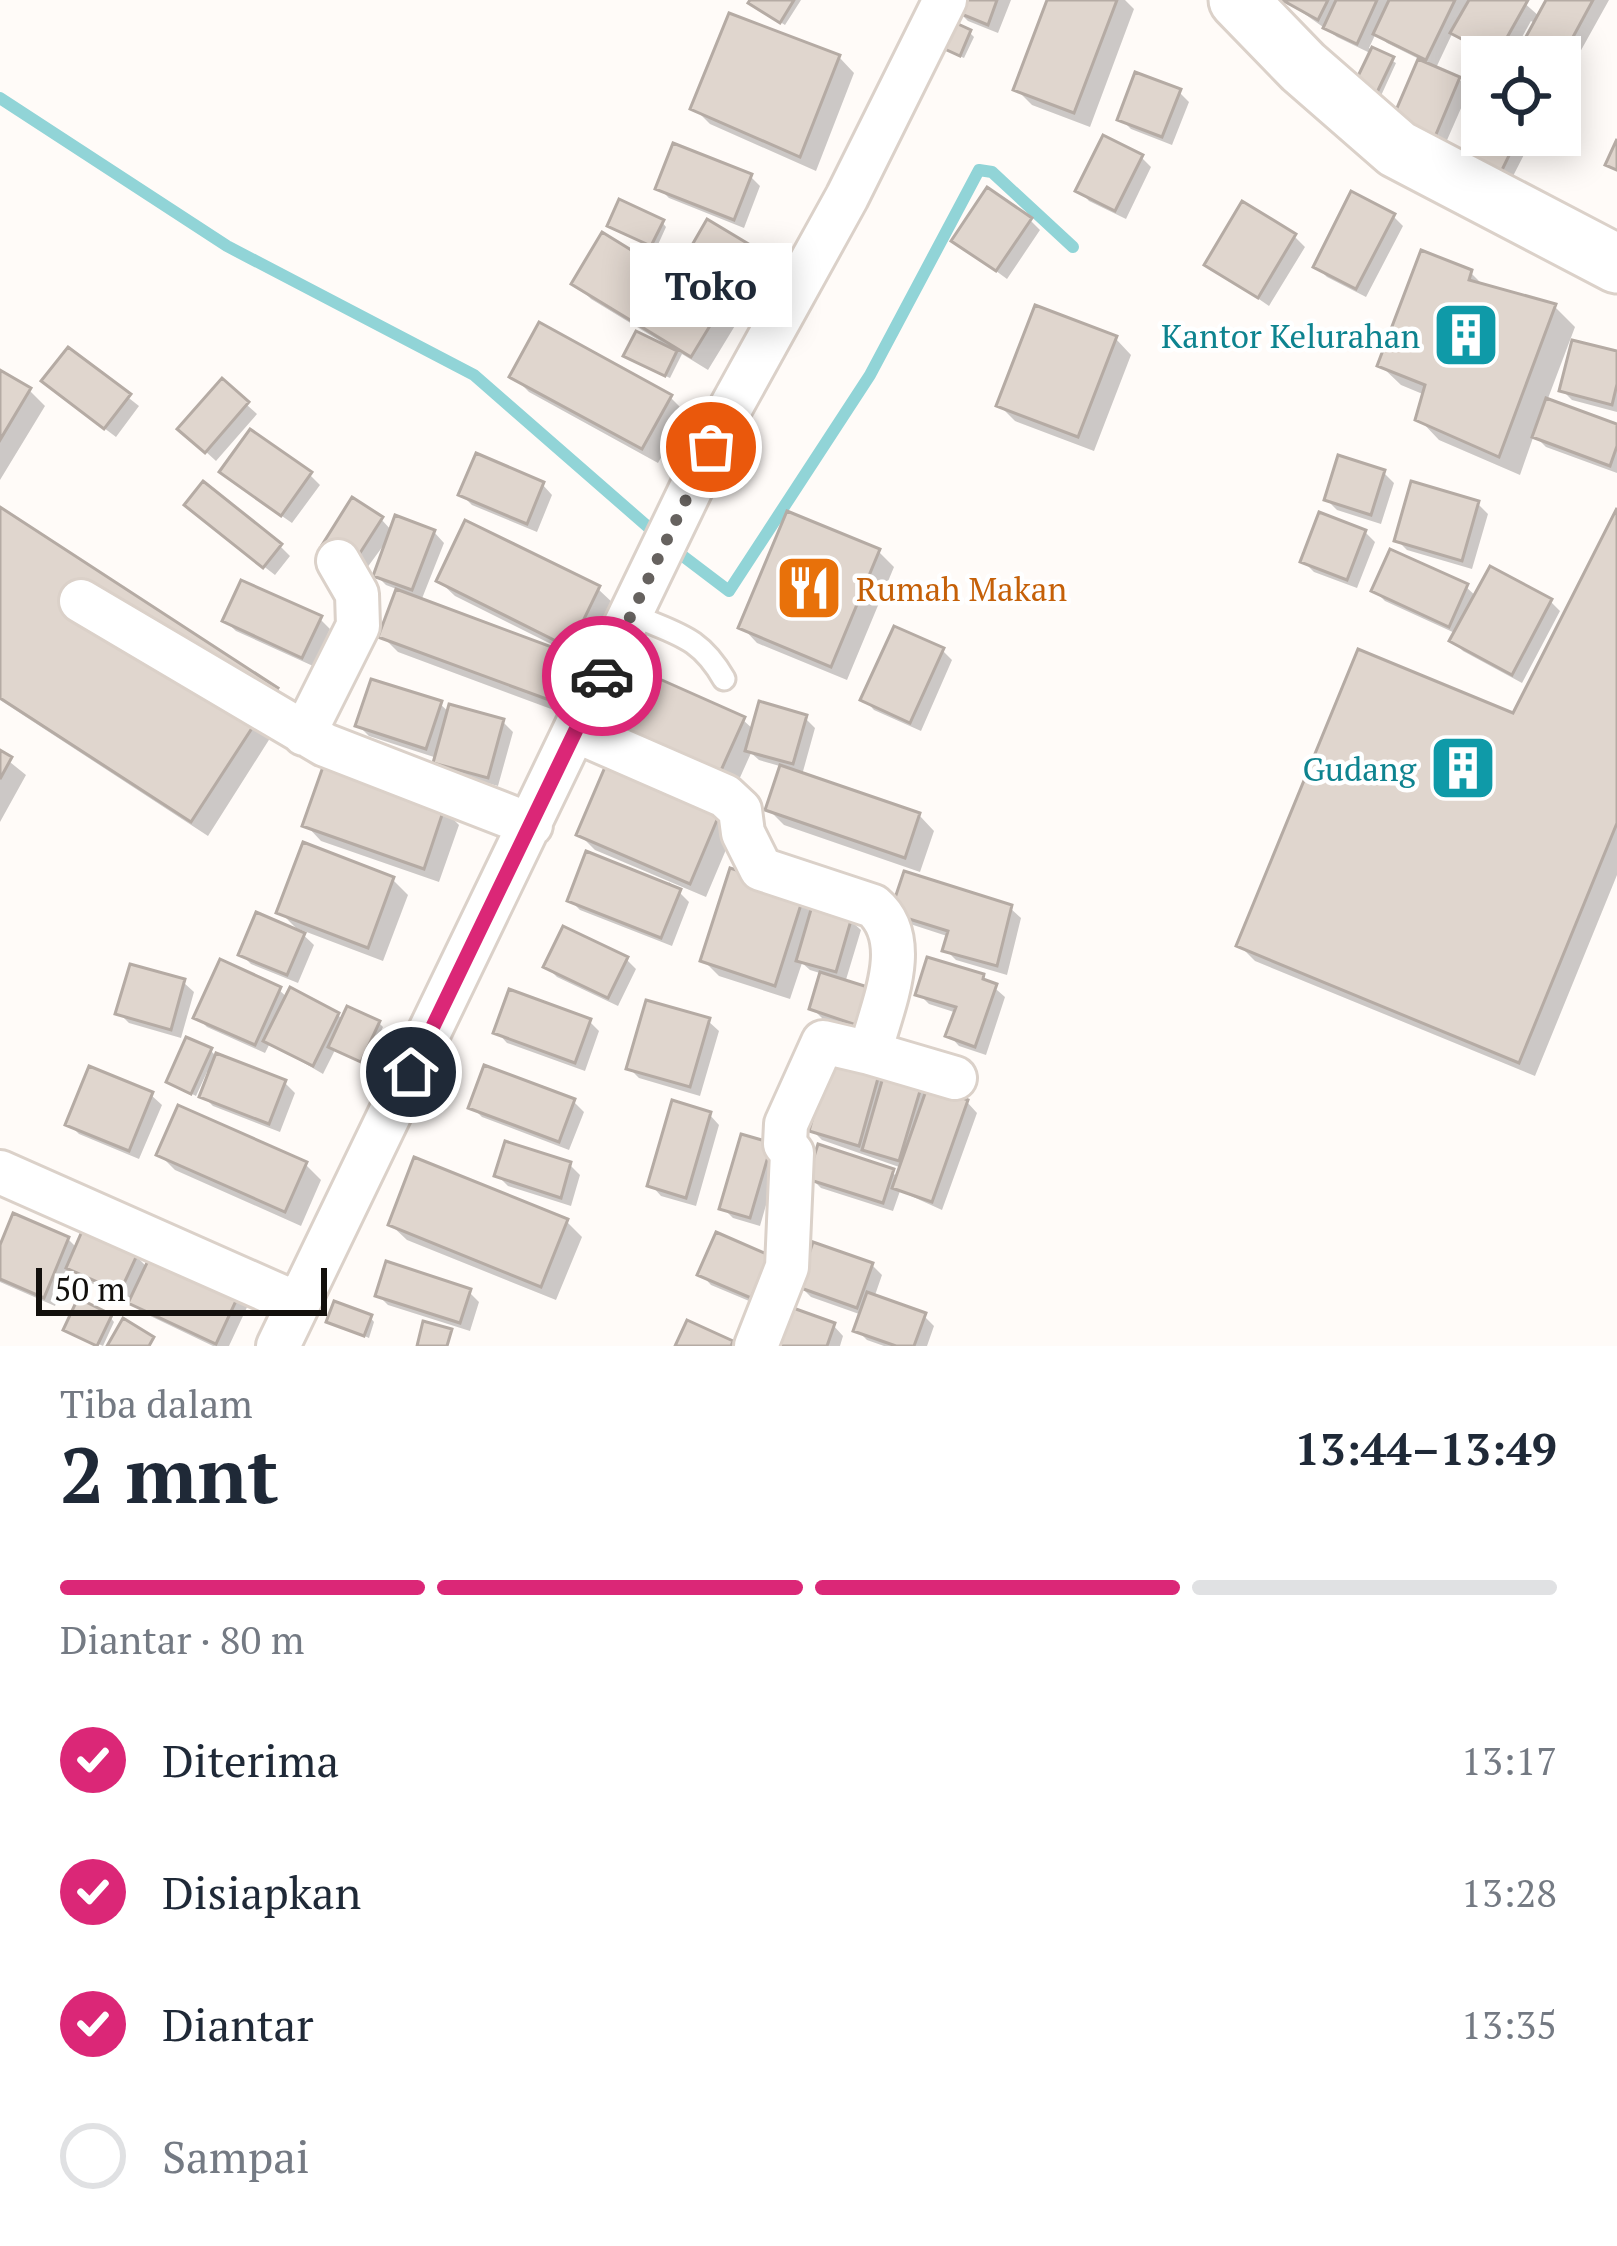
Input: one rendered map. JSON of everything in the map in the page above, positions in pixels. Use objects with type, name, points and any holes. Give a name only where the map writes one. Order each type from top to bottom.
[{"type":"main road","points":[[1238,0],[1303,67],[1397,149],[1617,264]]},
{"type":"street","points":[[278,1346],[726,416],[848,197],[945,0]]},
{"type":"street","points":[[304,734],[361,615],[357,594],[338,561]]},
{"type":"street","points":[[80,601],[304,734],[364,763],[531,825]]},
{"type":"street","points":[[576,731],[724,796],[740,810],[743,833],[761,869],[872,906],[886,918],[895,951],[870,1053]]},
{"type":"street","points":[[757,1346],[787,1267],[792,1153],[785,1144],[786,1124],[823,1042],[955,1078]]},
{"type":"street","points":[[0,1172],[298,1304]]},
{"type":"lane","points":[[631,614],[709,652],[724,679]]},
{"type":"building","points":[[750,0],[794,0],[780,23]]},
{"type":"building","points":[[959,0],[997,0],[988,25],[954,11]]},
{"type":"building","points":[[1047,0],[1117,0],[1074,113],[1013,90]]},
{"type":"building","points":[[1282,0],[1328,0],[1318,20]]},
{"type":"building","points":[[1336,0],[1377,0],[1357,44],[1323,28]]},
{"type":"building","points":[[1389,0],[1455,0],[1426,60],[1373,34]]},
{"type":"building","points":[[1469,0],[1528,0],[1508,36],[1461,39],[1450,33]]},
{"type":"building","points":[[1546,0],[1593,0],[1574,36],[1526,36]]},
{"type":"building","points":[[729,13],[840,55],[800,157],[690,109]]},
{"type":"building","points":[[947,19],[971,30],[960,56],[936,45]]},
{"type":"building","points":[[1372,47],[1394,57],[1369,109],[1347,99]]},
{"type":"building","points":[[1418,59],[1460,77],[1434,139],[1391,122]]},
{"type":"building","points":[[1135,72],[1181,89],[1162,137],[1117,120]]},
{"type":"building","points":[[1103,135],[1143,155],[1115,211],[1075,191]]},
{"type":"building","points":[[1617,139],[1617,170],[1605,165]]},
{"type":"building","points":[[673,143],[752,174],[734,220],[655,189]]},
{"type":"building","points":[[1469,156],[1509,156],[1501,172]]},
{"type":"building","points":[[987,187],[1032,218],[996,271],[951,241]]},
{"type":"building","points":[[1351,191],[1395,214],[1356,289],[1313,267]]},
{"type":"building","points":[[619,199],[664,220],[651,246],[607,226]]},
{"type":"building","points":[[1242,201],[1296,234],[1258,298],[1204,265]]},
{"type":"building","points":[[707,219],[790,269],[771,309],[684,259]]},
{"type":"building","points":[[602,232],[722,306],[691,357],[571,284]]},
{"type":"building","name":"Kantor Kelurahan","points":[[1421,250],[1472,270],[1469,280],[1556,304],[1499,457],[1415,420],[1425,385],[1377,366]]},
{"type":"building","points":[[1035,305],[1117,336],[1078,437],[996,406]]},
{"type":"building","points":[[539,322],[672,395],[642,449],[509,377]]},
{"type":"building","points":[[636,331],[677,351],[665,376],[623,356]]},
{"type":"building","points":[[1572,340],[1617,351],[1612,405],[1559,391]]},
{"type":"building","points":[[68,347],[131,394],[104,429],[41,381]]},
{"type":"building","points":[[0,370],[31,388],[0,440]]},
{"type":"building","points":[[222,378],[249,402],[205,453],[177,429]]},
{"type":"building","points":[[1546,398],[1617,424],[1617,446],[1610,466],[1532,437]]},
{"type":"building","points":[[250,429],[312,472],[281,516],[219,472]]},
{"type":"building","points":[[476,453],[544,482],[527,524],[458,495]]},
{"type":"building","points":[[1338,455],[1385,470],[1371,515],[1324,500]]},
{"type":"building","points":[[203,481],[282,544],[263,568],[184,505]]},
{"type":"building","points":[[1411,481],[1479,501],[1462,561],[1394,541]]},
{"type":"building","points":[[352,497],[383,517],[353,564],[322,545]]},
{"type":"building","points":[[0,507],[278,688],[191,822],[0,698]]},
{"type":"building","name":"Gudang","points":[[1617,508],[1617,823],[1519,1063],[1236,946],[1358,649],[1513,713]]},
{"type":"building","name":"Rumah Makan","points":[[787,511],[880,549],[831,667],[738,628]]},
{"type":"building","points":[[1319,512],[1366,530],[1347,580],[1300,562]]},
{"type":"building","points":[[395,515],[435,530],[412,590],[373,576]]},
{"type":"building","points":[[465,520],[600,586],[570,648],[436,581]]},
{"type":"building","points":[[1390,549],[1468,584],[1449,627],[1371,591]]},
{"type":"building","points":[[1490,566],[1552,599],[1512,675],[1449,641]]},
{"type":"building","points":[[241,580],[322,616],[302,658],[222,621]]},
{"type":"building","points":[[396,589],[581,658],[563,705],[378,637]]},
{"type":"building","points":[[894,626],[944,648],[910,723],[860,700]]},
{"type":"building","points":[[646,673],[745,717],[718,777],[619,734]]},
{"type":"building","points":[[371,679],[442,701],[426,749],[355,726]]},
{"type":"building","points":[[759,701],[807,715],[793,764],[745,751]]},
{"type":"building","points":[[449,704],[504,719],[488,778],[433,763]]},
{"type":"building","points":[[0,750],[12,757],[0,779]]},
{"type":"building","points":[[608,760],[722,808],[690,884],[576,835]]},
{"type":"building","points":[[324,764],[445,806],[424,869],[302,826]]},
{"type":"building","points":[[780,765],[920,813],[905,858],[765,810]]},
{"type":"building","points":[[303,842],[394,877],[368,948],[276,913]]},
{"type":"building","points":[[586,851],[681,889],[661,938],[567,901]]},
{"type":"building","points":[[730,868],[805,892],[775,986],[700,961]]},
{"type":"building","points":[[904,871],[1012,905],[997,966],[942,951],[948,931],[890,913]]},
{"type":"building","points":[[812,906],[852,917],[836,972],[796,961]]},
{"type":"building","points":[[256,912],[305,933],[287,975],[238,955]]},
{"type":"building","points":[[563,926],[628,957],[608,998],[543,967]]},
{"type":"building","points":[[927,957],[984,974],[983,979],[997,984],[975,1047],[945,1036],[956,1007],[915,995]]},
{"type":"building","points":[[220,959],[281,987],[255,1045],[193,1018]]},
{"type":"building","points":[[130,964],[185,979],[171,1030],[115,1014]]},
{"type":"building","points":[[820,972],[874,989],[862,1027],[809,1009]]},
{"type":"building","points":[[290,987],[339,1013],[313,1066],[263,1041]]},
{"type":"building","points":[[509,989],[591,1019],[575,1063],[493,1033]]},
{"type":"building","points":[[646,1000],[710,1018],[690,1087],[626,1069]]},
{"type":"building","points":[[347,1006],[380,1021],[361,1062],[328,1047]]},
{"type":"building","points":[[186,1037],[212,1048],[191,1094],[166,1082]]},
{"type":"building","points":[[832,1050],[882,1064],[859,1146],[809,1131]]},
{"type":"building","points":[[216,1053],[286,1080],[269,1124],[199,1097]]},
{"type":"building","points":[[888,1060],[926,1071],[899,1161],[862,1150]]},
{"type":"building","points":[[484,1065],[575,1099],[559,1142],[468,1108]]},
{"type":"building","points":[[89,1066],[153,1092],[129,1151],[65,1125]]},
{"type":"building","points":[[928,1085],[968,1100],[932,1202],[892,1188]]},
{"type":"building","points":[[672,1100],[711,1112],[686,1198],[647,1186]]},
{"type":"building","points":[[178,1105],[307,1162],[285,1212],[156,1155]]},
{"type":"building","points":[[741,1134],[772,1143],[750,1218],[719,1209]]},
{"type":"building","points":[[505,1141],[571,1162],[561,1198],[494,1176]]},
{"type":"building","points":[[818,1144],[894,1169],[883,1203],[807,1179]]},
{"type":"building","points":[[414,1157],[568,1219],[541,1287],[388,1225]]},
{"type":"building","points":[[13,1213],[69,1237],[44,1298],[0,1279],[0,1245]]},
{"type":"building","points":[[83,1229],[138,1253],[120,1292],[66,1268]]},
{"type":"building","points":[[716,1232],[769,1255],[751,1298],[697,1275]]},
{"type":"building","points":[[813,1242],[873,1263],[857,1308],[798,1287]]},
{"type":"building","points":[[154,1248],[241,1290],[216,1344],[128,1303]]},
{"type":"building","points":[[386,1261],[471,1289],[460,1323],[375,1296]]},
{"type":"building","points":[[867,1292],[926,1313],[914,1346],[896,1346],[853,1331]]},
{"type":"building","points":[[78,1298],[112,1315],[97,1346],[63,1330]]},
{"type":"building","points":[[334,1301],[372,1315],[364,1336],[326,1322]]},
{"type":"building","points":[[782,1304],[835,1323],[827,1346],[767,1346]]},
{"type":"building","points":[[123,1318],[154,1337],[149,1346],[107,1346]]},
{"type":"building","points":[[687,1320],[733,1341],[731,1346],[675,1346]]},
{"type":"building","points":[[423,1321],[452,1329],[447,1346],[417,1346]]},
{"type":"waterway","points":[[0,98],[227,246],[474,375],[671,547],[729,591],[870,375],[979,170],[992,172],[1073,247]]},
{"type":"way so far","points":[[602,676],[711,447]]},
{"type":"place","name":"Kantor Kelurahan","points":[[1466,335]]},
{"type":"place","name":"Toko","points":[[711,447]]},
{"type":"place","name":"Rumah Makan","points":[[809,588]]},
{"type":"place","name":"Gudang","points":[[1463,768]]},
{"type":"route","points":[[411,1072],[602,676]]}]
